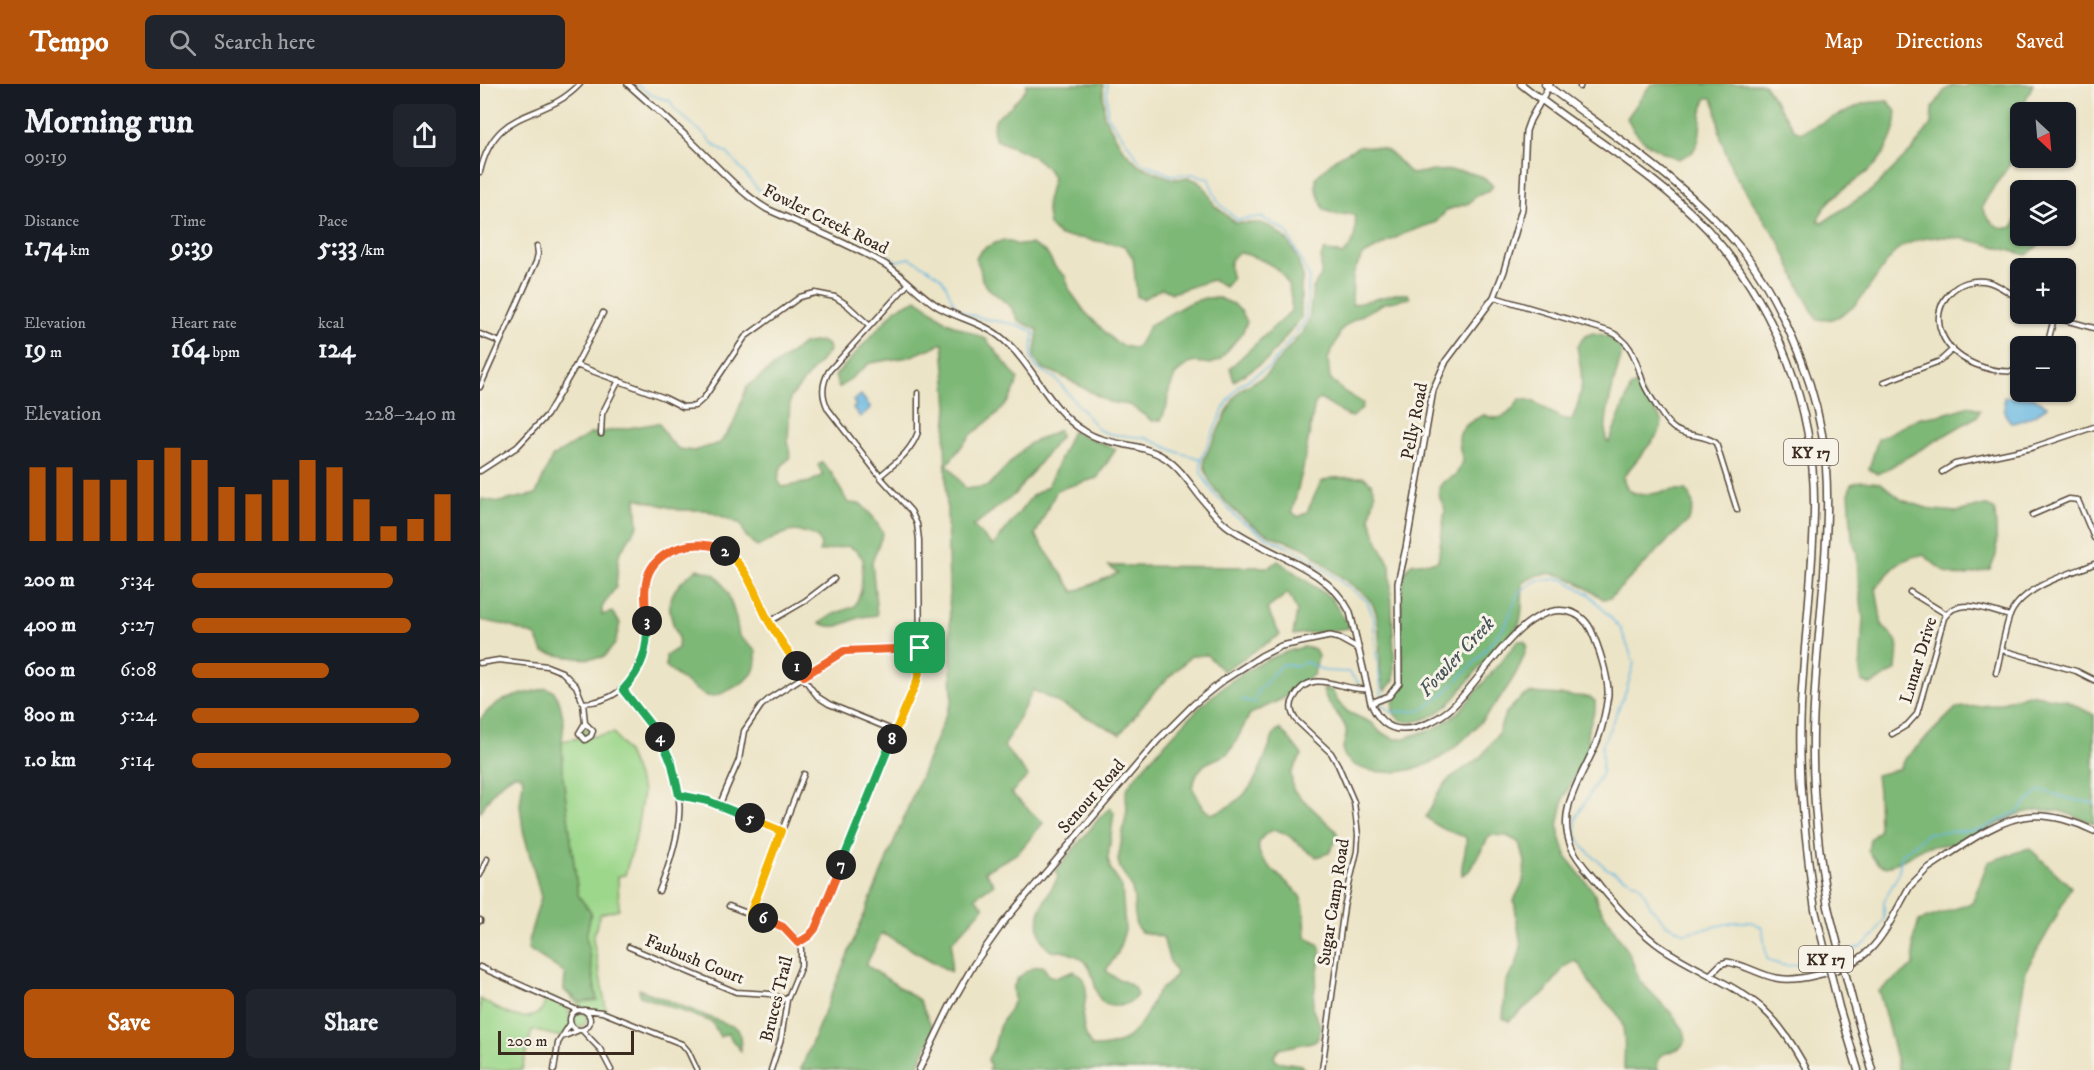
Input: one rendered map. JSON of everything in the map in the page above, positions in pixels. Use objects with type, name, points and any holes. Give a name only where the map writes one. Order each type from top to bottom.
[{"type":"main road","name":"Fowler Creek Road","points":[[628,84],[755,202],[767,210],[865,254],[888,267],[939,307],[990,329],[1006,342],[1077,427],[1093,436],[1146,449],[1166,458],[1178,469],[1215,516],[1227,526],[1310,572],[1332,588],[1344,600],[1350,612],[1367,689],[1376,715],[1391,727],[1400,729],[1421,726],[1448,711],[1515,634],[1533,620],[1544,614],[1561,610],[1580,617],[1590,628],[1594,638],[1608,693],[1598,738],[1568,808],[1566,827],[1571,846],[1578,859],[1643,933],[1661,947],[1751,1000],[1773,1018],[1791,1042],[1807,1070]]},
{"type":"main road","name":"KY 17","points":[[1521,84],[1654,182],[1705,228],[1751,286],[1771,322],[1793,375],[1809,435],[1814,502],[1801,706],[1800,776],[1805,846],[1815,910],[1839,1007],[1858,1070]]},
{"type":"main road","name":"KY 17","points":[[1548,85],[1683,189],[1712,216],[1756,270],[1785,321],[1804,367],[1822,433],[1827,484],[1827,523],[1813,746],[1818,846],[1828,907],[1872,1070]]},
{"type":"main road","name":"Pelly Road","points":[[1371,703],[1389,696],[1399,683],[1398,583],[1433,390],[1446,361],[1494,297],[1512,248],[1522,209],[1526,131],[1548,85]]},
{"type":"main road","name":"Senour Road","points":[[919,1070],[950,1006],[974,964],[1003,923],[1180,717],[1224,680],[1281,646],[1330,636],[1339,638],[1359,649]]},
{"type":"main road","points":[[1710,975],[1720,964],[1727,962],[1777,979],[1807,978],[1849,966],[1876,945],[1917,878],[1936,863],[2001,824],[2021,817],[2040,816],[2070,822],[2094,831]]},
{"type":"street","points":[[480,172],[486,151],[505,128],[519,118],[551,106],[572,93],[580,84]]},
{"type":"street","points":[[480,387],[536,262],[537,246]]},
{"type":"street","points":[[2010,293],[1985,281],[1968,281],[1956,287],[1942,304],[1939,320],[1941,334],[1953,349],[1969,361],[1989,370],[2010,372]]},
{"type":"street","points":[[798,943],[815,929],[917,681],[920,668],[917,524],[911,511],[880,476],[828,409],[823,397],[824,381],[830,371],[909,283]]},
{"type":"street","points":[[576,365],[665,398],[680,407],[694,406],[704,398],[748,335],[796,299],[822,293],[835,297],[870,326]]},
{"type":"street","points":[[1494,297],[1610,332],[1622,338],[1638,363],[1645,387],[1667,423],[1678,430],[1710,439],[1716,443],[1737,510]]},
{"type":"street","points":[[480,471],[517,447],[548,415],[603,313]]},
{"type":"street","points":[[2076,323],[2094,328]]},
{"type":"street","points":[[480,334],[500,342]]},
{"type":"street","points":[[1884,382],[1940,361],[1953,349]]},
{"type":"street","points":[[601,434],[602,414],[619,380]]},
{"type":"street","points":[[880,476],[903,456],[916,438],[918,393]]},
{"type":"street","points":[[1942,472],[1955,464],[2031,448],[2094,427]]},
{"type":"street","points":[[2032,515],[2076,498],[2094,538]]},
{"type":"street","points":[[583,703],[602,701],[623,690],[636,674],[647,645],[645,595],[647,578],[653,565],[661,556],[672,551],[704,544],[722,549],[736,559],[769,622],[804,676],[823,700],[895,731]]},
{"type":"street","points":[[1995,673],[2010,616],[2026,594],[2094,564]]},
{"type":"street","points":[[769,622],[805,601],[834,579]]},
{"type":"street","points":[[1910,592],[1946,614]]},
{"type":"street","name":"Lunar Drive","points":[[1892,734],[1907,725],[1917,714],[1946,614],[1956,606],[1965,605],[2010,616]]},
{"type":"street","points":[[719,806],[739,760],[742,739],[749,721],[770,698],[844,651],[920,648]]},
{"type":"street","points":[[2002,650],[2076,671],[2094,680]]},
{"type":"street","points":[[480,663],[499,660],[558,669],[566,674],[576,686],[583,703],[585,723]]},
{"type":"street","name":"Sugar Camp Road","points":[[1322,1070],[1344,907],[1357,851],[1358,835],[1354,802],[1338,765],[1331,753],[1292,715],[1291,706],[1297,693],[1314,682],[1331,681],[1354,689],[1367,689]]},
{"type":"street","points":[[623,690],[660,738],[672,764],[679,795],[679,828],[676,846],[659,891]]},
{"type":"street","points":[[750,914],[804,774]]},
{"type":"street","points":[[679,795],[698,798],[781,831]]},
{"type":"street","points":[[480,875],[487,859]]},
{"type":"street","name":"Bruces Trail","points":[[729,906],[783,927],[798,943],[802,954],[801,966],[787,1000],[782,1039],[771,1070]]},
{"type":"street","name":"Faubush Court","points":[[629,947],[736,992],[770,994],[787,1000]]},
{"type":"street","points":[[480,967],[577,1010],[602,1012],[682,1044],[697,1070]]},
{"type":"street","points":[[554,1070],[558,1043],[570,1024],[570,1016],[563,1004]]},
{"type":"street","points":[[570,1016],[577,1010]]},
{"type":"street","points":[[584,1010],[589,1015],[592,1038],[611,1070]]},
{"type":"street","points":[[561,1037],[580,1030],[602,1012]]},
{"type":"street","points":[[570,1024],[592,1038]]},
{"type":"green space","points":[[1026,84],[1103,84],[1104,116],[1123,149],[1139,165],[1173,179],[1190,178],[1197,181],[1207,190],[1214,205],[1236,223],[1261,223],[1271,227],[1288,241],[1296,255],[1303,276],[1301,318],[1268,359],[1234,381],[1230,368],[1291,311],[1289,287],[1285,278],[1271,265],[1239,252],[1231,261],[1232,279],[1225,287],[1212,280],[1172,293],[1162,288],[1143,299],[1137,297],[1133,258],[1125,246],[1060,236],[1049,225],[1046,205],[1053,177],[1047,168],[1034,157],[995,139],[993,128],[996,118],[1026,89]]},
{"type":"green space","points":[[1651,84],[1764,84],[1794,129],[1800,133],[1864,103],[1888,101],[1895,110],[1896,119],[1893,133],[1879,161],[1828,203],[1818,220],[1822,223],[1872,190],[1913,149],[1931,124],[1932,109],[1944,91],[1954,85],[1964,87],[1970,84],[2033,84],[2025,102],[2010,102],[2010,164],[1982,207],[1994,224],[2003,228],[2010,228],[2010,246],[2038,246],[2027,255],[1959,238],[1932,237],[1918,240],[1901,247],[1892,256],[1865,293],[1844,314],[1832,319],[1817,319],[1780,243],[1733,172],[1721,139],[1712,98],[1707,98],[1704,104],[1696,147],[1691,153],[1678,159],[1654,148],[1642,139],[1627,118]]},
{"type":"green space","points":[[1359,146],[1385,149],[1411,174],[1431,171],[1466,172],[1486,179],[1493,186],[1490,190],[1477,195],[1469,203],[1447,210],[1436,222],[1403,234],[1362,256],[1353,274],[1352,305],[1395,294],[1408,294],[1410,298],[1384,303],[1355,319],[1342,329],[1328,359],[1330,379],[1343,391],[1363,403],[1362,408],[1353,417],[1320,399],[1315,403],[1292,512],[1299,517],[1307,512],[1321,482],[1331,478],[1364,477],[1371,483],[1375,494],[1370,518],[1378,542],[1390,565],[1394,680],[1385,691],[1380,669],[1377,617],[1367,597],[1309,551],[1268,534],[1234,510],[1216,491],[1205,470],[1204,459],[1233,400],[1241,389],[1265,376],[1304,330],[1309,319],[1313,288],[1321,276],[1321,258],[1324,251],[1342,255],[1352,243],[1356,228],[1355,217],[1351,214],[1338,215],[1324,210],[1316,189],[1316,177],[1335,159]]},
{"type":"green space","points":[[1004,240],[1018,245],[1031,244],[1046,252],[1055,267],[1065,276],[1070,291],[1085,312],[1114,341],[1123,346],[1133,348],[1138,346],[1150,325],[1189,303],[1205,298],[1219,298],[1233,304],[1242,312],[1247,322],[1242,333],[1220,360],[1211,364],[1195,362],[1188,364],[1175,375],[1161,420],[1152,421],[1130,405],[1109,402],[1060,375],[1041,368],[1034,358],[1038,330],[1019,321],[1011,307],[982,280],[976,259],[978,255],[987,246]]},
{"type":"green space","points":[[917,299],[947,322],[986,339],[1018,379],[1006,405],[971,435],[947,464],[966,489],[988,486],[1028,444],[1059,430],[1060,437],[1015,494],[973,526],[993,546],[1032,496],[1048,486],[1072,431],[1116,449],[1097,478],[1057,490],[1035,535],[1074,592],[1118,573],[1109,566],[1270,567],[1278,561],[1331,598],[1350,628],[1293,635],[1297,611],[1288,593],[1267,609],[1280,635],[1223,671],[1207,655],[1191,656],[1154,692],[1120,734],[1033,690],[1004,747],[1028,776],[1011,793],[1043,823],[1018,853],[985,871],[994,884],[975,897],[984,907],[952,942],[951,972],[882,933],[866,965],[919,1000],[934,1031],[916,1070],[804,1070],[801,1069],[952,700],[945,439],[948,407],[943,343],[909,357],[870,363],[839,388],[835,376],[897,308]]},
{"type":"green space","points":[[1593,333],[1608,336],[1623,350],[1608,407],[1606,440],[1609,442],[1631,387],[1636,384],[1662,421],[1659,433],[1623,477],[1626,487],[1639,494],[1686,490],[1693,505],[1689,520],[1610,598],[1603,599],[1584,586],[1564,576],[1554,574],[1544,574],[1523,583],[1520,621],[1512,634],[1445,707],[1425,719],[1403,721],[1394,712],[1393,702],[1403,675],[1401,598],[1403,582],[1406,570],[1412,564],[1438,561],[1445,509],[1439,496],[1439,488],[1443,482],[1456,475],[1463,461],[1459,445],[1460,433],[1468,424],[1484,415],[1496,418],[1505,416],[1520,399],[1534,402],[1558,417],[1572,420],[1582,383],[1577,346],[1585,336]]},
{"type":"green space","points":[[820,341],[828,345],[829,351],[790,398],[788,442],[790,457],[781,467],[778,480],[782,487],[810,482],[823,475],[818,465],[822,463],[831,472],[848,503],[861,504],[873,517],[883,533],[872,562],[877,615],[862,617],[837,626],[820,623],[834,614],[855,606],[861,591],[863,559],[857,551],[848,546],[819,552],[821,546],[818,538],[793,531],[757,547],[745,535],[741,524],[706,510],[679,510],[636,498],[638,525],[619,554],[616,587],[602,607],[602,615],[612,612],[620,623],[615,644],[604,657],[581,658],[543,652],[536,636],[506,625],[480,620],[480,502],[482,499],[499,502],[536,494],[552,457],[590,434],[659,423],[668,439],[679,449],[694,451],[720,443],[733,425],[747,387],[803,344]]},
{"type":"green space","points":[[1970,406],[1980,410],[1978,416],[1877,474],[1869,469],[1878,439],[1919,418],[1940,415]]},
{"type":"green space","points":[[1861,481],[1881,483],[1902,500],[1933,510],[1957,512],[1985,505],[1994,509],[1996,524],[1996,555],[1990,569],[1968,575],[1954,575],[1941,569],[1924,555],[1916,556],[1896,566],[1876,588],[1882,626],[1894,637],[1898,649],[1896,670],[1871,685],[1862,681],[1860,672],[1863,618],[1857,552],[1852,539],[1849,492],[1851,484]]},
{"type":"green space","points":[[697,569],[713,574],[720,580],[732,603],[739,636],[756,651],[755,668],[752,674],[731,689],[712,696],[698,691],[666,666],[666,656],[678,648],[678,637],[670,611],[672,597],[684,579]]},
{"type":"green space","points":[[1518,641],[1524,641],[1527,645],[1515,675],[1504,692],[1464,739],[1438,759],[1413,769],[1380,772],[1360,768],[1344,755],[1346,729],[1325,697],[1323,690],[1325,688],[1332,691],[1338,702],[1348,712],[1372,723],[1380,732],[1395,739],[1404,738],[1436,728],[1460,711]]},
{"type":"green space","points":[[1303,647],[1315,649],[1318,656],[1314,674],[1282,699],[1250,714],[1227,754],[1205,764],[1198,772],[1192,787],[1204,809],[1212,814],[1238,800],[1254,782],[1275,732],[1279,729],[1302,755],[1291,773],[1293,790],[1336,831],[1338,837],[1329,853],[1317,857],[1288,835],[1277,830],[1266,834],[1259,842],[1262,858],[1299,895],[1304,910],[1306,937],[1319,945],[1321,953],[1313,1006],[1320,1024],[1319,1036],[1316,1041],[1279,1049],[1274,1056],[1276,1061],[1301,1065],[1304,1070],[988,1070],[990,1066],[988,1059],[994,1048],[999,1027],[1014,1001],[1013,988],[1018,978],[1034,967],[1043,966],[1049,976],[1058,977],[1074,971],[1084,980],[1086,992],[1083,1019],[1092,1047],[1118,1043],[1136,1030],[1159,990],[1173,979],[1176,973],[1169,959],[1163,937],[1141,932],[1137,927],[1131,886],[1120,868],[1118,860],[1127,810],[1128,787],[1179,728],[1226,685],[1262,662]]},
{"type":"green space","points":[[546,688],[554,691],[564,722],[563,777],[578,895],[591,913],[586,936],[597,1000],[581,1002],[564,990],[565,973],[528,949],[541,897],[523,830],[520,805],[522,776],[515,774],[499,785],[480,813],[480,720],[494,705],[502,701]]},
{"type":"green space","points":[[1531,693],[1590,697],[1595,701],[1595,709],[1587,734],[1590,747],[1564,797],[1558,826],[1567,858],[1594,892],[1598,905],[1629,953],[1640,981],[1673,1015],[1684,1030],[1686,1040],[1680,1048],[1661,1055],[1657,1064],[1658,1070],[1624,1070],[1624,1031],[1619,1017],[1595,991],[1583,969],[1575,961],[1564,967],[1545,993],[1509,1021],[1503,1018],[1506,981],[1516,966],[1521,947],[1514,900],[1523,882],[1525,862],[1520,843],[1507,836],[1490,835],[1469,871],[1462,875],[1466,837],[1440,827],[1426,817],[1438,793],[1450,778],[1481,757],[1498,734],[1505,714],[1522,697]]},
{"type":"green space","points":[[2028,694],[2065,700],[2094,715],[2094,823],[2060,811],[2037,810],[2018,814],[1961,843],[1923,847],[1909,857],[1887,867],[1878,864],[1868,851],[1870,839],[1879,831],[1876,775],[1899,769],[1904,760],[1956,708],[1993,705]]},
{"type":"green space","points":[[586,727],[590,732],[588,737],[614,733],[628,754],[643,792],[636,836],[625,875],[618,876],[619,909],[600,914],[593,938],[607,1014],[584,1010],[564,990],[581,1002],[597,1000],[586,936],[591,913],[578,895],[563,777],[562,741],[584,737],[582,733]]},
{"type":"green space","points":[[1110,808],[1114,812],[1108,859],[1111,870],[1122,887],[1125,930],[1118,953],[1106,970],[1132,986],[1137,995],[1129,1003],[1118,1006],[1109,1005],[1099,997],[1093,976],[1084,961],[1071,954],[1047,948],[1039,932],[1038,923],[1045,900],[1058,877],[1056,871]]},
{"type":"green space","points":[[2029,848],[2071,887],[2026,970],[2010,1070],[1899,1070],[1879,991],[1914,965],[1913,940],[1919,921],[1972,903],[1988,862]]},
{"type":"green space","points":[[639,989],[737,1028],[740,1034],[741,1051],[728,1033],[720,1037],[712,1022],[640,996]]},
{"type":"green space","points":[[547,996],[566,1008],[570,1015],[572,1029],[561,1037],[532,1030],[522,1070],[480,1070],[480,999],[510,1015],[527,1017],[541,1010]]},
{"type":"green space","points":[[580,1012],[585,1014],[587,1019],[585,1024],[580,1026],[575,1024],[573,1019],[575,1014]]},
{"type":"water","points":[[861,395],[871,408],[860,417],[853,408],[856,405],[853,401]]},
{"type":"water","points":[[2004,397],[2010,397],[2010,402],[2041,402],[2047,406],[2030,417],[2011,423],[2005,414]]},
{"type":"waterway","points":[[637,84],[651,95],[670,101],[675,110],[714,145],[728,154],[757,188],[771,199],[799,206],[819,217],[827,225],[839,227],[859,236],[896,261],[910,258],[922,265],[942,279],[953,302],[960,310],[974,316],[1017,325],[1034,332],[1031,359],[1037,368],[1056,379],[1099,430],[1110,434],[1147,438],[1177,452],[1201,459]]},
{"type":"waterway","name":"Fowler Creek","points":[[1107,84],[1107,115],[1141,162],[1171,175],[1192,174],[1208,178],[1218,202],[1237,220],[1261,217],[1287,232],[1309,277],[1305,321],[1270,366],[1238,386],[1224,408],[1201,459],[1201,473],[1214,494],[1237,518],[1268,538],[1303,554],[1367,601],[1374,619],[1382,696]]},
{"type":"waterway","name":"Fowler Creek","points":[[1382,701],[1382,705],[1391,712],[1421,711],[1445,693],[1475,662],[1506,624],[1519,592],[1537,580],[1563,579],[1589,594],[1621,629],[1634,663],[1626,691],[1602,746],[1602,773],[1576,818],[1576,834],[1584,848],[1606,868],[1640,885],[1651,907],[1666,924],[1685,933],[1736,922],[1751,922],[1762,927],[1767,959],[1789,966],[1823,956]]},
{"type":"waterway","points":[[1241,699],[1254,703],[1258,691],[1282,664],[1295,666],[1306,662],[1325,671],[1348,672],[1359,683]]},
{"type":"waterway","name":"Fowler Creek","points":[[1842,951],[1860,947],[1875,935],[1884,919],[1884,901],[1898,875],[1902,854],[1928,833],[1980,830],[2017,812],[2041,790],[2069,799],[2094,803]]},
{"type":"waterway","name":"Fowler Creek","points":[[1827,955],[1837,952]]},
{"type":"route","points":[[704,544],[722,549],[736,559],[744,571],[769,622],[804,676],[839,652],[920,648],[920,668],[917,681],[815,929],[798,943],[788,930],[750,914],[781,831],[708,801],[679,795],[672,764],[660,738],[623,690],[636,674],[647,645],[645,595],[647,578],[653,565],[661,556],[672,551],[704,544]]}]
